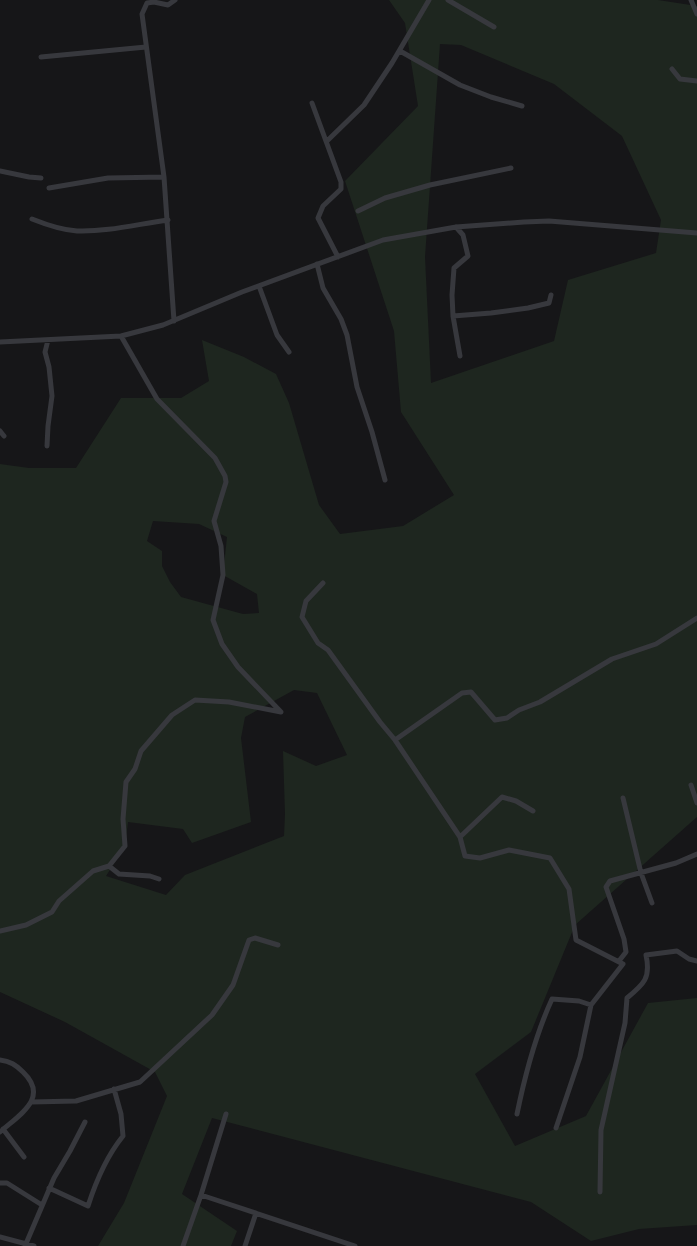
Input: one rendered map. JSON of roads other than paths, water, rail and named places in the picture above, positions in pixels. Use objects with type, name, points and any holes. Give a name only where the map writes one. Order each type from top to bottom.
[{"type":"street","points":[[174,0],[168,6],[152,1],[147,3],[142,14],[164,177],[174,321]]},
{"type":"street","points":[[327,142],[364,105],[400,51],[429,0]]},
{"type":"street","points":[[448,0],[494,27]]},
{"type":"street","points":[[691,0],[697,14]]},
{"type":"street","points":[[41,57],[146,47]]},
{"type":"street","points":[[400,51],[460,85],[522,106]]},
{"type":"street","points":[[672,68],[680,79],[697,81]]},
{"type":"street","points":[[312,103],[341,182],[341,189],[323,206],[318,218],[338,257]]},
{"type":"street","points":[[358,211],[385,198],[430,185],[511,168]]},
{"type":"street","points":[[0,170],[41,178]]},
{"type":"street","points":[[50,188],[108,178],[164,177]]},
{"type":"street","points":[[32,219],[55,228],[78,231],[108,229],[168,220]]},
{"type":"street","points":[[0,342],[121,336],[147,330],[383,240],[456,227],[549,221],[697,233]]},
{"type":"street","points":[[456,227],[463,236],[468,256],[454,268],[453,316],[460,356]]},
{"type":"street","points":[[317,264],[323,288],[341,319],[347,335],[357,386],[385,480]]},
{"type":"street","points":[[259,286],[278,335],[289,352]]},
{"type":"street","points":[[453,316],[528,308],[550,303],[551,295]]},
{"type":"street","points":[[0,931],[26,925],[52,912],[69,892],[93,871],[109,866],[124,846],[123,819],[126,782],[135,769],[141,751],[172,715],[195,700],[229,702],[281,712],[238,667],[222,644],[213,620],[224,575],[221,546],[214,522],[226,482],[225,476],[215,458],[157,399],[121,336]]},
{"type":"street","points":[[48,340],[45,352],[49,367],[52,396],[48,426],[48,446]]},
{"type":"street","points":[[0,431],[4,436]]},
{"type":"street","points":[[323,583],[306,601],[302,617],[318,643],[328,650],[395,740],[460,838],[465,856],[480,858],[509,850],[550,858],[569,889],[576,940],[623,964],[591,1005],[580,1057],[556,1128]]},
{"type":"street","points":[[395,740],[462,693],[471,692],[495,720],[507,718],[519,710],[540,702],[612,658],[656,644],[697,618]]},
{"type":"street","points":[[692,785],[697,803]]},
{"type":"street","points":[[460,838],[502,797],[516,801],[533,811]]},
{"type":"street","points":[[623,798],[641,873],[652,903]]},
{"type":"street","points":[[619,961],[626,952],[624,939],[606,887],[610,881],[676,863],[697,854]]},
{"type":"street","points":[[109,866],[119,874],[159,878]]},
{"type":"street","points":[[31,1102],[76,1101],[140,1082],[212,1015],[233,985],[249,940],[255,938],[278,945]]},
{"type":"street","points":[[600,1192],[601,1130],[625,1023],[627,998],[643,984],[649,969],[646,955],[677,951],[688,959],[697,961]]},
{"type":"street","points":[[517,1114],[527,1069],[552,999],[579,1001],[591,1005]]},
{"type":"street","points":[[0,1060],[15,1064],[26,1074],[35,1091],[31,1102],[2,1131],[24,1157]]},
{"type":"street","points":[[49,1188],[88,1206],[109,1155],[123,1136],[121,1114],[114,1089]]},
{"type":"street","points":[[183,1246],[226,1114]]},
{"type":"street","points":[[26,1245],[49,1188],[85,1122]]},
{"type":"street","points":[[0,1183],[7,1183],[42,1205]]},
{"type":"street","points":[[201,1195],[355,1246]]},
{"type":"street","points":[[245,1246],[256,1213]]},
{"type":"street","points":[[0,1237],[34,1246]]}]
